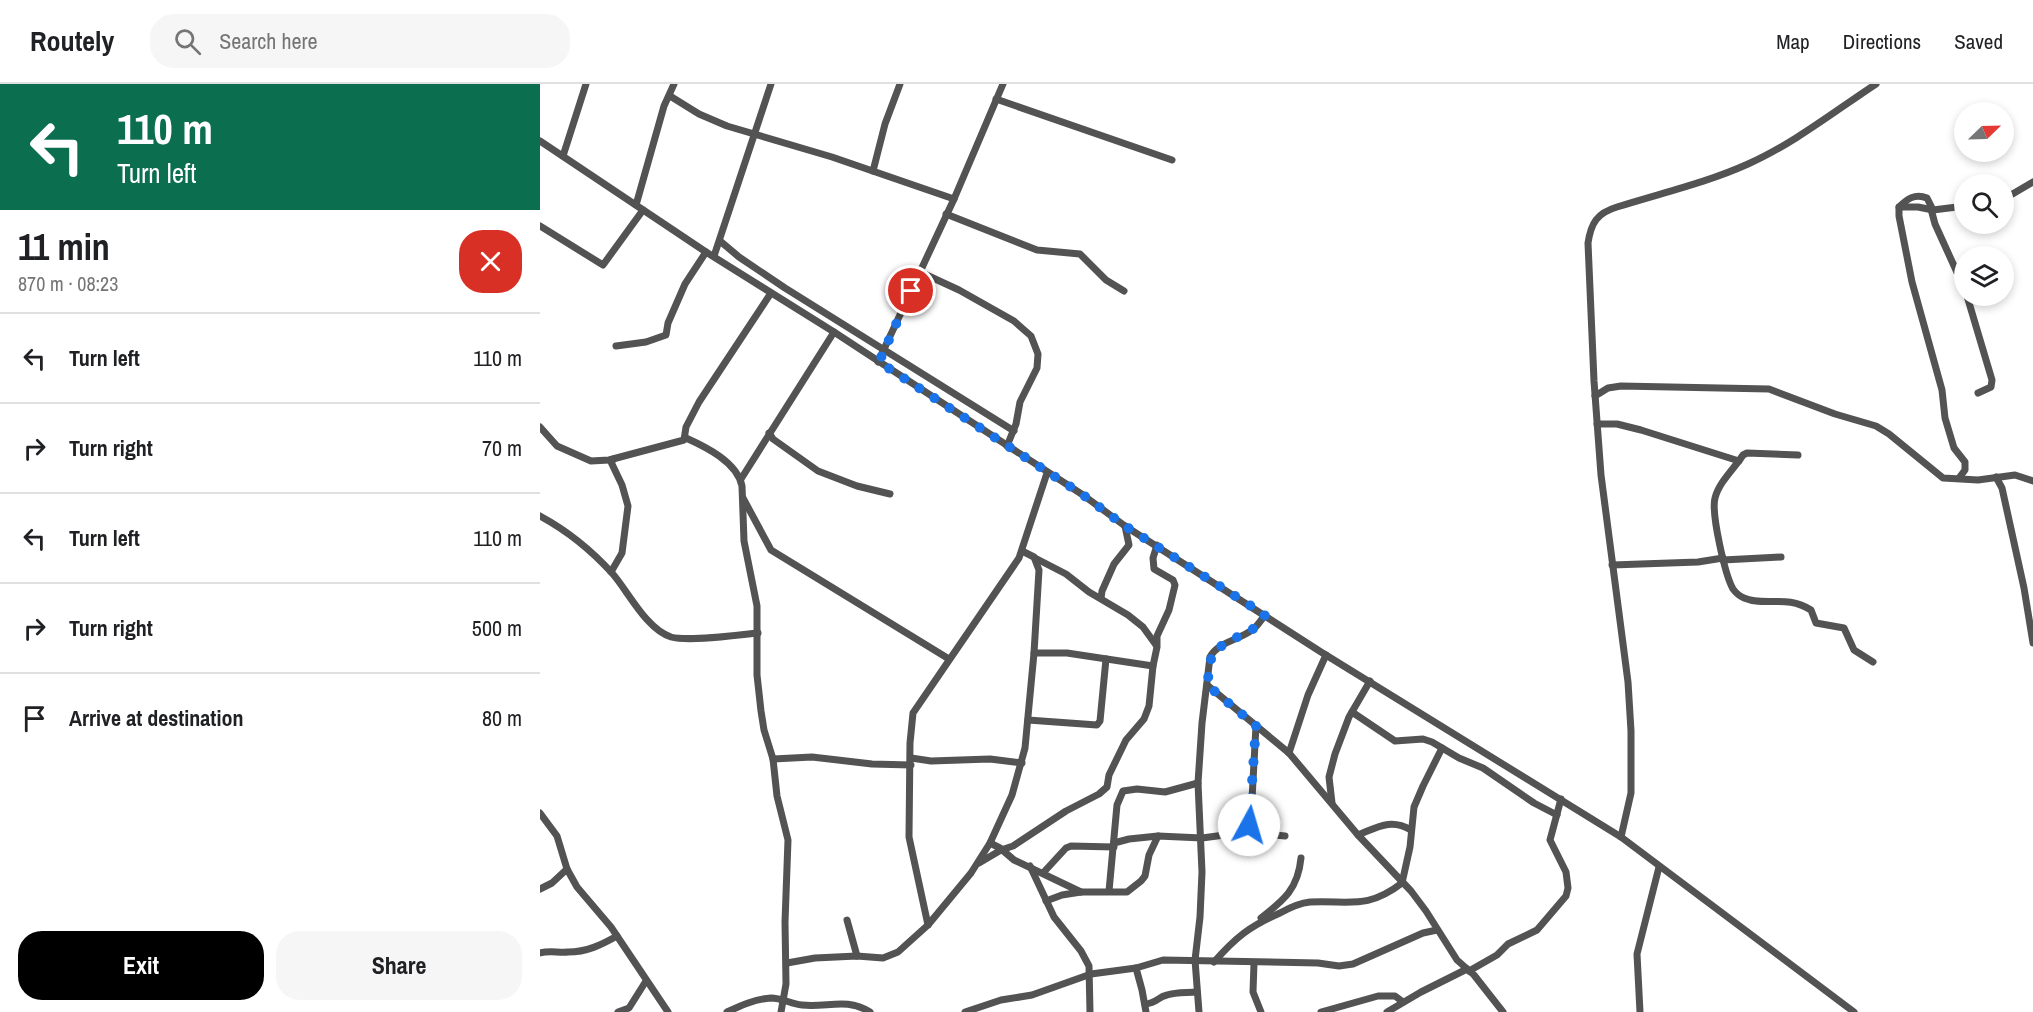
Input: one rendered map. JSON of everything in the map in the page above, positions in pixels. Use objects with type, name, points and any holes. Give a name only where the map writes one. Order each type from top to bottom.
[{"type":"street","points":[[563,156],[586,84]]},
{"type":"street","points":[[636,205],[664,106],[674,84]]},
{"type":"street","points":[[714,256],[771,84]]},
{"type":"street","points":[[873,171],[885,124],[900,84]]},
{"type":"street","points":[[879,362],[954,199],[1003,84]]},
{"type":"street","points":[[1621,837],[1631,794],[1631,731],[1628,681],[1612,565],[1597,424],[1588,243],[1592,223],[1609,209],[1689,186],[1749,164],[1785,144],[1876,84]]},
{"type":"street","points":[[670,96],[699,114],[754,135],[832,157],[954,199]]},
{"type":"street","points":[[996,99],[1172,160]]},
{"type":"street","points":[[540,141],[706,252],[834,332],[1083,495],[1125,526],[1326,655],[1621,837],[1854,1012]]},
{"type":"street","points":[[2014,193],[2033,182]]},
{"type":"street","points":[[1899,207],[1909,199],[1920,195],[1927,198],[1935,224],[1954,266]]},
{"type":"street","points":[[1899,207],[1912,282],[1942,390],[1945,418],[1954,448],[1965,462],[1965,470],[1959,478]]},
{"type":"street","points":[[1899,207],[1932,210],[1954,207]]},
{"type":"street","points":[[540,226],[603,265],[644,210]]},
{"type":"street","points":[[946,214],[1037,250],[1080,254],[1106,280],[1124,291]]},
{"type":"street","points":[[720,241],[739,257],[785,288],[1014,431]]},
{"type":"street","points":[[616,346],[646,342],[666,335],[667,326],[685,284],[706,252]]},
{"type":"street","points":[[920,272],[1014,321],[1031,336],[1038,354],[1038,364],[1020,402],[1014,431],[1007,447]]},
{"type":"street","points":[[686,438],[686,427],[699,402],[771,293]]},
{"type":"street","points":[[1970,306],[1992,380],[1991,387],[1978,393]]},
{"type":"street","points":[[741,479],[834,332]]},
{"type":"street","points":[[1595,396],[1608,388],[1621,386],[1769,389],[1835,414],[1876,426],[1938,475],[1951,479],[1978,480],[2015,475],[2033,481]]},
{"type":"street","points":[[1597,424],[1617,424],[1633,428],[1739,461]]},
{"type":"street","points":[[540,427],[557,446],[583,459],[595,462],[675,444],[686,438]]},
{"type":"street","points":[[770,434],[772,440],[818,471],[857,486],[890,494]]},
{"type":"street","points":[[686,438],[729,465],[741,479],[744,541],[756,606],[757,679],[764,730],[773,759],[777,796],[788,840],[785,922],[787,963],[781,1012]]},
{"type":"street","points":[[1798,455],[1748,453],[1743,455],[1719,489],[1713,505],[1723,559],[1733,588],[1741,597],[1749,600],[1790,601],[1805,606],[1811,610],[1816,623],[1844,628],[1854,650],[1873,662]]},
{"type":"street","points":[[611,572],[622,553],[628,506],[622,485],[611,462],[614,459]]},
{"type":"street","points":[[928,925],[909,837],[913,713],[1009,574],[1022,551],[1047,473]]},
{"type":"street","points":[[1996,477],[2002,488],[2024,588],[2033,644]]},
{"type":"street","points":[[743,497],[771,550],[949,659]]},
{"type":"street","points":[[540,516],[575,539],[611,572],[647,619],[669,636],[687,638],[758,633]]},
{"type":"street","points":[[1101,598],[1114,564],[1130,545],[1125,526]]},
{"type":"street","points":[[976,864],[1013,846],[1107,787],[1109,775],[1126,740],[1147,714],[1153,666],[1158,647],[1157,636],[1169,610],[1175,585],[1174,581],[1154,569],[1153,558],[1157,545]]},
{"type":"street","points":[[1022,551],[1066,574],[1122,610],[1143,627],[1158,647]]},
{"type":"street","points":[[787,963],[815,958],[857,956],[883,958],[898,952],[928,925],[990,843],[1012,795],[1022,763],[1028,720],[1039,580],[1039,570],[1034,557]]},
{"type":"street","points":[[1612,565],[1781,557]]},
{"type":"street","points":[[1200,1012],[1195,960],[1200,917],[1202,838],[1198,783],[1212,653],[1227,642],[1252,630],[1265,615]]},
{"type":"street","points":[[1034,653],[1067,653],[1153,666]]},
{"type":"street","points":[[1289,753],[1308,695],[1326,655]]},
{"type":"street","points":[[1028,720],[1097,725],[1100,721],[1106,659]]},
{"type":"street","points":[[1332,803],[1330,772],[1352,712],[1370,681]]},
{"type":"street","points":[[1207,685],[1289,753],[1358,835],[1411,891],[1457,960],[1502,1011]]},
{"type":"street","points":[[1352,712],[1395,741],[1423,739],[1483,768],[1534,803],[1557,815]]},
{"type":"street","points":[[1247,832],[1252,799],[1256,726]]},
{"type":"street","points":[[1250,927],[1299,904],[1309,902],[1353,903],[1376,899],[1402,883],[1418,796],[1442,748]]},
{"type":"street","points":[[773,759],[812,757],[872,764],[990,759],[1022,763]]},
{"type":"street","points":[[1108,891],[1119,796],[1123,792],[1137,789],[1165,792],[1198,783]]},
{"type":"street","points":[[1387,1012],[1497,955],[1508,944],[1538,930],[1566,896],[1568,880],[1566,872],[1550,840],[1562,799]]},
{"type":"street","points":[[540,813],[557,836],[567,869],[577,887],[617,936],[668,1012]]},
{"type":"street","points":[[1358,835],[1390,823],[1402,824],[1411,830]]},
{"type":"street","points":[[1043,873],[1059,855],[1071,846],[1114,845],[1129,839],[1158,836],[1202,838],[1247,832],[1285,836]]},
{"type":"street","points":[[1046,901],[1062,895],[1081,892],[1127,892],[1141,881],[1147,871],[1152,847],[1158,836]]},
{"type":"street","points":[[990,843],[1014,860],[1081,892]]},
{"type":"street","points":[[1214,962],[1250,927],[1280,903],[1299,875],[1300,858]]},
{"type":"street","points":[[1030,866],[1054,917],[1084,956],[1091,974],[1090,1012]]},
{"type":"street","points":[[1639,1010],[1637,954],[1659,867]]},
{"type":"street","points":[[540,889],[552,883],[567,869]]},
{"type":"street","points":[[1423,933],[1428,915]]},
{"type":"street","points":[[847,920],[857,956]]},
{"type":"street","points":[[965,1012],[1001,1000],[1032,995],[1091,974],[1136,968],[1162,960],[1348,965],[1423,933],[1437,930]]},
{"type":"street","points":[[540,952],[585,951],[617,936]]},
{"type":"street","points":[[1254,963],[1253,992],[1261,1012]]},
{"type":"street","points":[[1136,968],[1145,1008],[1168,994],[1197,992]]},
{"type":"street","points":[[618,1012],[629,1008],[646,981]]},
{"type":"street","points":[[1322,1012],[1378,996],[1395,996],[1403,1002]]},
{"type":"street","points":[[727,1012],[768,998],[783,999],[805,1006],[849,1003],[870,1012]]},
{"type":"route","points":[[911,291],[879,362],[1083,495],[1125,526],[1265,615],[1252,630],[1227,642],[1212,653],[1207,685],[1256,726],[1249,825]]}]
